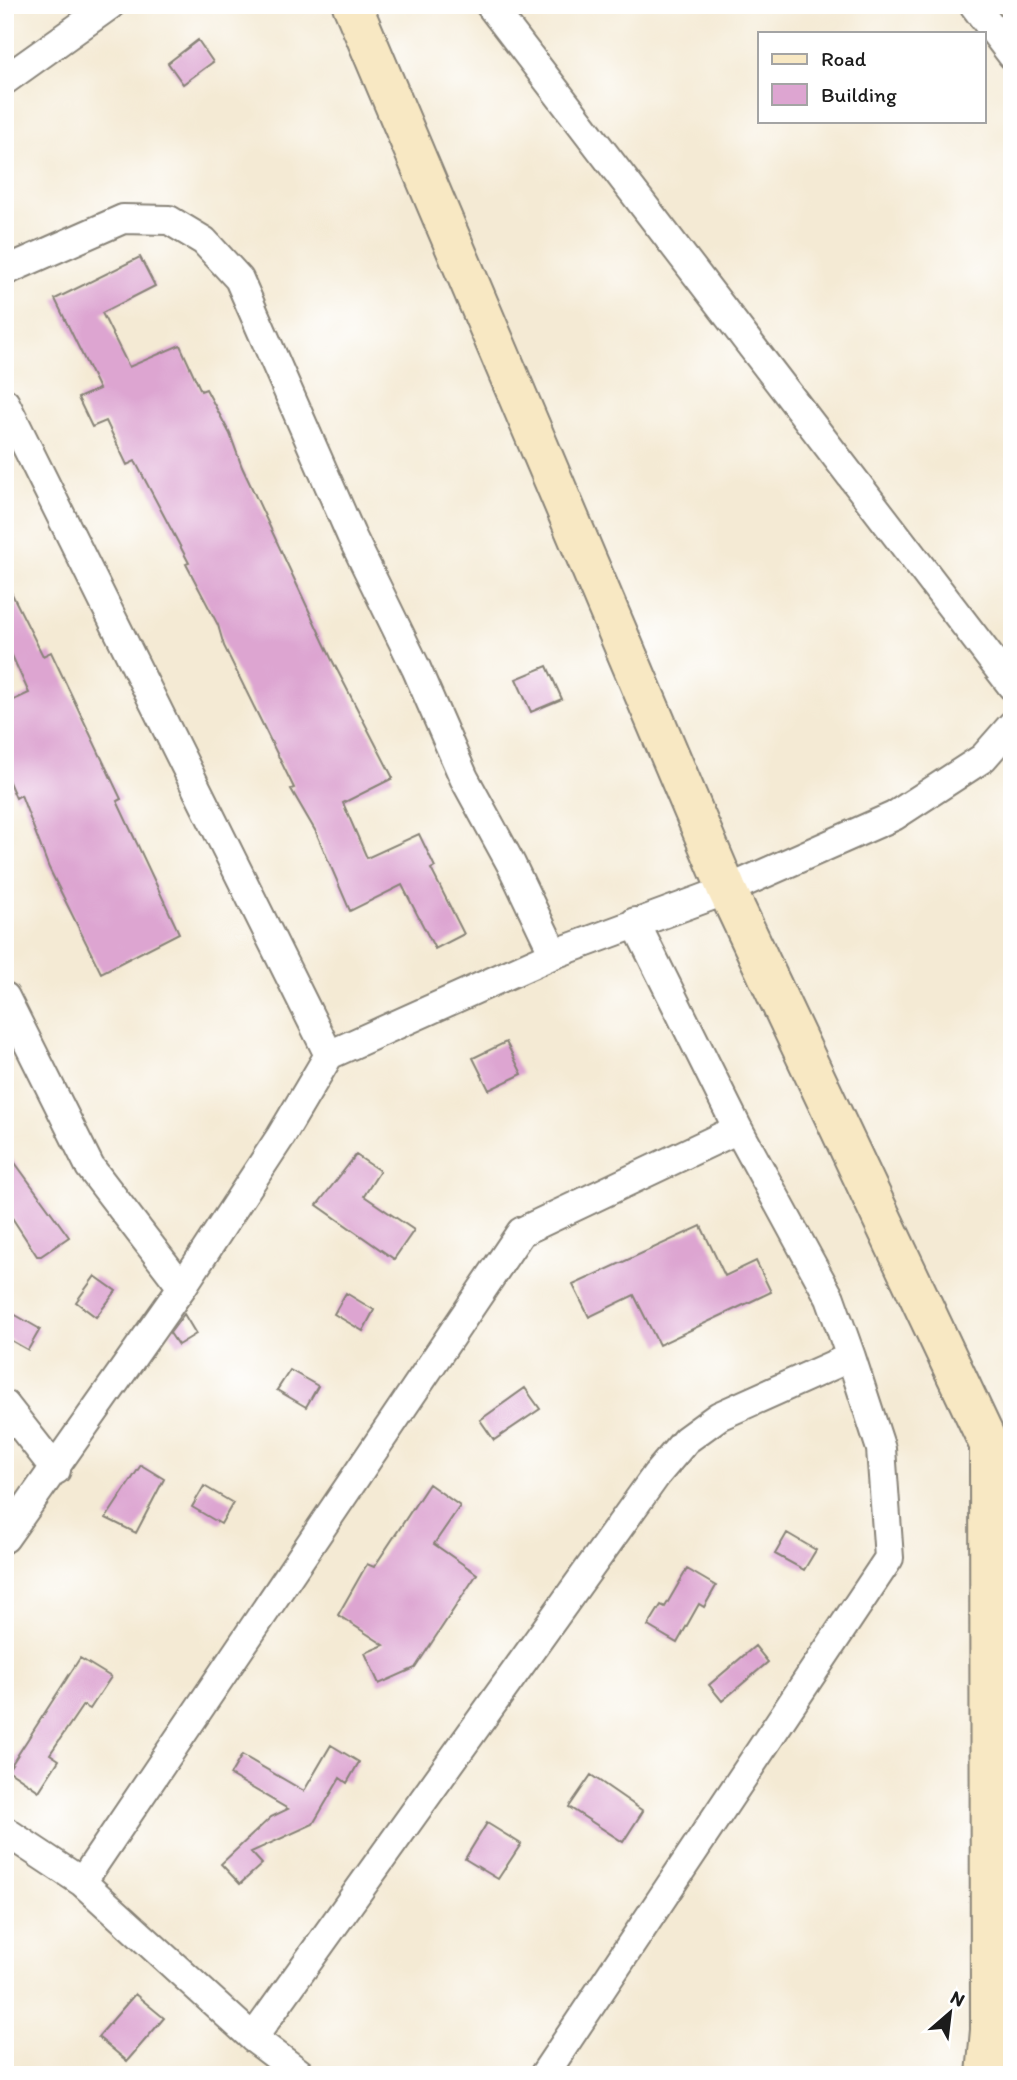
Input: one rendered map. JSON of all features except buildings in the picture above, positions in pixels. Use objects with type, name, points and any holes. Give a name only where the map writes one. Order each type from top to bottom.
[{"type":"street","points":[[5,80],[110,5]]},
{"type":"street","points":[[352,5],[727,890],[989,1445],[990,2030],[986,2075]]},
{"type":"street","points":[[490,5],[1012,686]]},
{"type":"street","points":[[974,5],[1012,55]]},
{"type":"street","points":[[5,271],[123,219],[169,220],[204,241],[239,279],[351,535],[416,668],[464,778],[511,864],[554,954]]},
{"type":"street","points":[[5,402],[328,1055]]},
{"type":"street","points":[[5,1538],[56,1470],[182,1287],[281,1136],[328,1055],[554,954],[727,890],[894,816],[983,758],[1012,725]]},
{"type":"street","points":[[544,2075],[889,1558],[881,1449],[830,1298],[738,1129],[635,922]]},
{"type":"street","points":[[5,997],[90,1167],[182,1287]]},
{"type":"street","points":[[82,1882],[521,1232],[738,1129]]},
{"type":"street","points":[[253,2038],[657,1474],[686,1440],[719,1416],[851,1357]]},
{"type":"street","points":[[5,1405],[56,1470]]},
{"type":"street","points":[[5,1831],[82,1882],[253,2038],[302,2075]]}]
